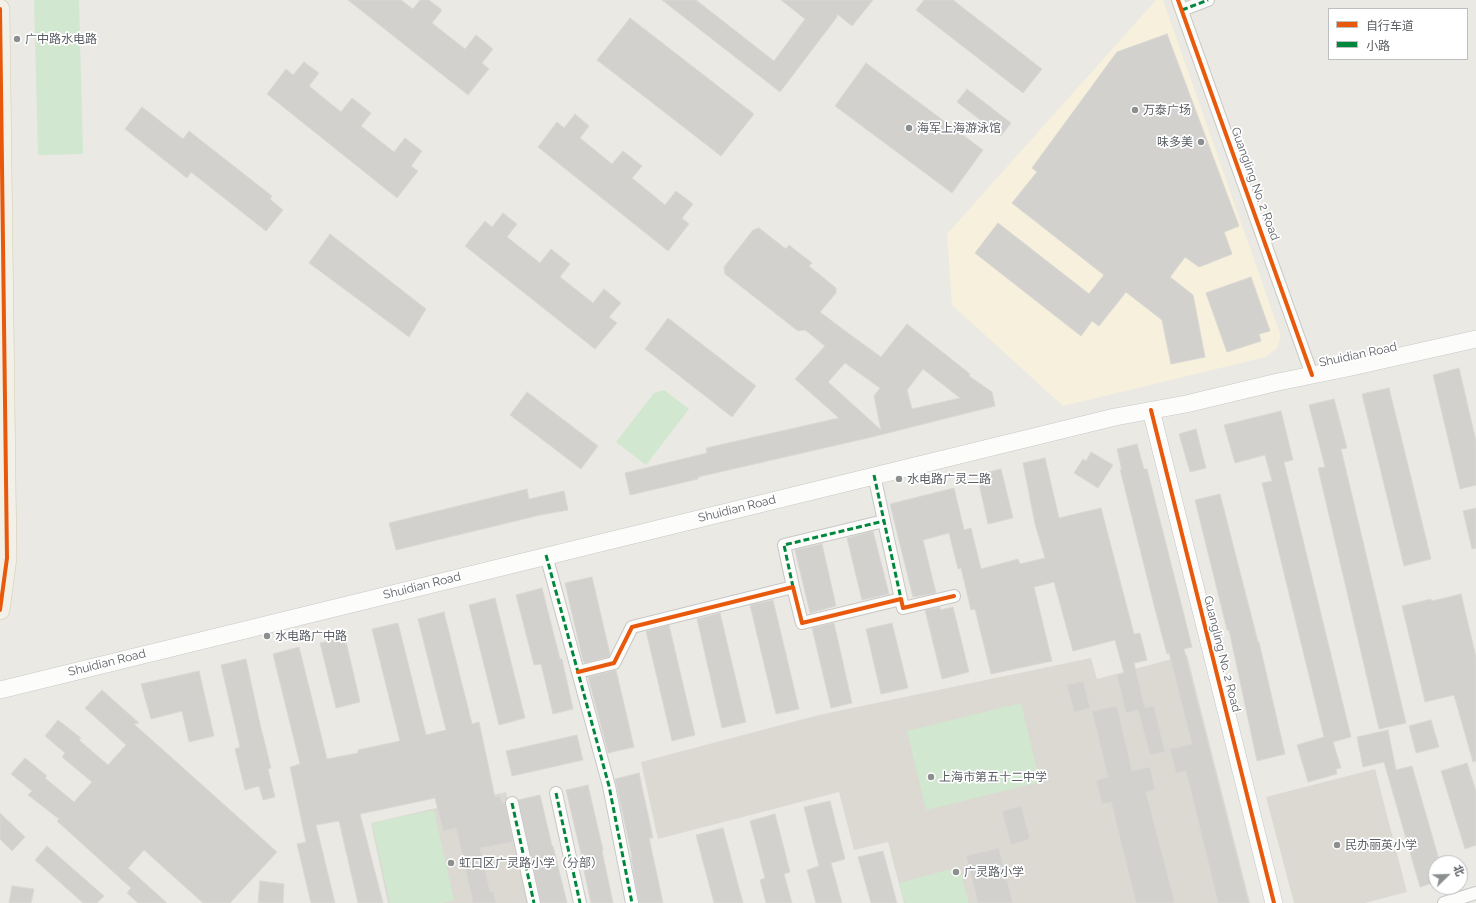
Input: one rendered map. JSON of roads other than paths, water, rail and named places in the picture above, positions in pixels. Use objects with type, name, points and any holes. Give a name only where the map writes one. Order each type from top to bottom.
[{"type":"main road","points":[[0,9],[7,558],[0,610]]},
{"type":"main road","name":"Shuidian Road","points":[[0,690],[546,555],[1115,417],[1186,404],[1476,339]]},
{"type":"main road","name":"Guangling No. 2 Road","points":[[1151,410],[1274,903]]},
{"type":"street","points":[[1180,5],[1208,0]]},
{"type":"street","name":"Guangling No. 2 Road","points":[[1180,5],[1312,375]]},
{"type":"street","points":[[874,475],[903,608],[954,596]]},
{"type":"street","points":[[884,521],[784,545],[793,587],[802,623],[901,600]]},
{"type":"street","points":[[546,555],[609,786],[632,903]]},
{"type":"street","points":[[578,672],[614,663],[632,627],[793,587]]},
{"type":"street","points":[[556,793],[580,903]]},
{"type":"street","points":[[512,803],[534,903]]},
{"type":"street","points":[[1444,903],[1476,894]]},
{"type":"place","name":"广中路水电路","points":[[17,39]]},
{"type":"place","name":"万泰广场","points":[[1135,110]]},
{"type":"place","name":"海军上海游泳馆","points":[[909,128]]},
{"type":"place","name":"味多美","points":[[1201,142]]},
{"type":"place","name":"水电路广灵二路","points":[[899,479]]},
{"type":"place","name":"水电路广中路","points":[[267,636]]},
{"type":"place","name":"上海市第五十二中学","points":[[931,777]]},
{"type":"place","name":"民办丽英小学","points":[[1337,845]]},
{"type":"place","name":"虹口区广灵路小学（分部）","points":[[451,863]]},
{"type":"place","name":"广灵路小学","points":[[956,872]]}]
